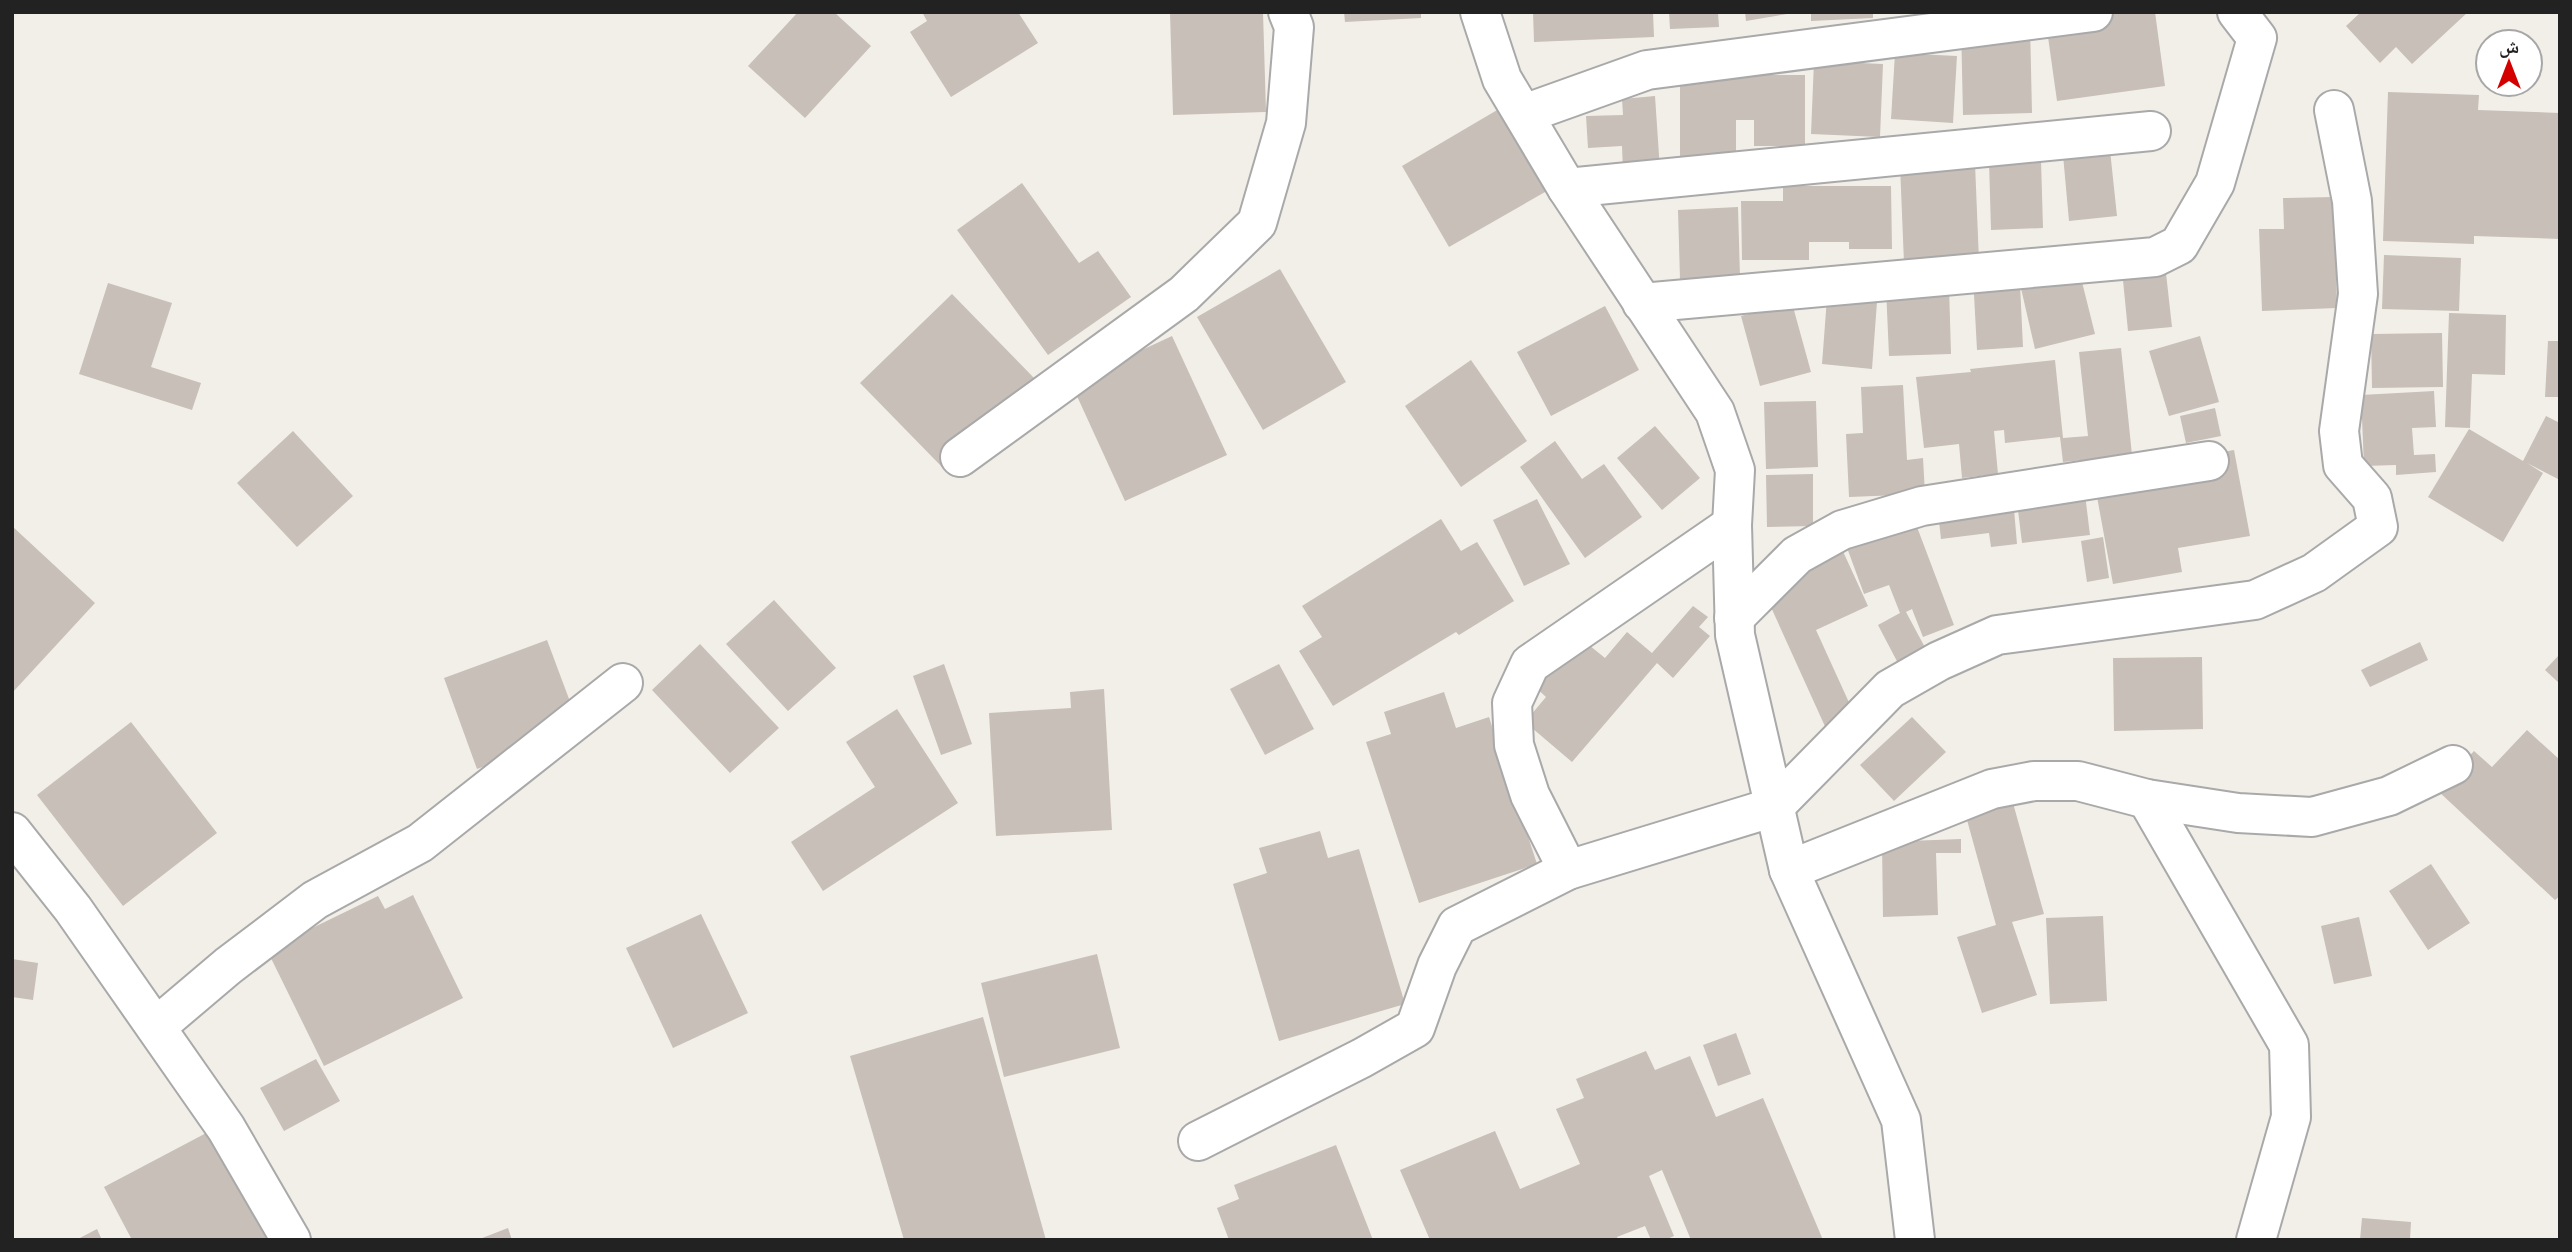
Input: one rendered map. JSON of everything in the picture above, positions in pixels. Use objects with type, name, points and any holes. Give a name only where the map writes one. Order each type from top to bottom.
[{"type":"street","points":[[960,457],[1184,294],[1257,223],[1286,123],[1294,27],[1288,12]]},
{"type":"street","points":[[1479,12],[1502,79],[1567,188],[1716,412],[1735,470],[1732,525],[1735,635],[1789,870],[1901,1121],[1914,1240]]},
{"type":"street","points":[[1524,114],[1647,70],[2093,12]]},
{"type":"street","points":[[1642,303],[2155,257],[2179,245],[2215,183],[2257,38],[2239,13]]},
{"type":"street","points":[[1198,1141],[1362,1058],[1415,1028],[1437,966],[1457,926],[1568,870],[1774,807],[1890,689],[1940,661],[1997,635],[2255,600],[2314,573],[2378,527],[2372,498],[2343,465],[2339,431],[2358,294],[2352,201],[2334,110]]},
{"type":"street","points":[[1567,188],[2151,131]]},
{"type":"street","points":[[1734,618],[1797,555],[1842,530],[1922,506],[2209,461]]},
{"type":"street","points":[[1568,870],[1530,795],[1514,745],[1512,703],[1530,664],[1732,525]]},
{"type":"street","points":[[156,1027],[228,966],[315,901],[420,843],[623,683]]},
{"type":"street","points":[[1789,870],[1992,789],[2034,781],[2078,781],[2147,799],[2238,813],[2312,817],[2389,796],[2454,765]]},
{"type":"street","points":[[2147,799],[2289,1045],[2291,1117],[2256,1240]]},
{"type":"street","points":[[12,832],[73,909],[226,1128],[291,1240]]},
{"type":"building","points":[[798,12],[834,12],[871,46],[805,118],[748,66]]},
{"type":"building","points":[[922,12],[1018,12],[1038,43],[951,97],[910,32],[927,21]]},
{"type":"building","points":[[1170,12],[1263,12],[1266,112],[1173,115]]},
{"type":"building","points":[[1344,12],[1421,12],[1421,18],[1345,22]]},
{"type":"building","points":[[1533,12],[1653,12],[1654,37],[1534,42]]},
{"type":"building","points":[[1669,12],[1718,12],[1719,27],[1670,29]]},
{"type":"building","points":[[1745,12],[1787,12],[1787,14],[1746,21]]},
{"type":"building","points":[[1811,12],[1873,12],[1873,18],[1811,21]]},
{"type":"building","points":[[2095,12],[2155,12],[2165,86],[2057,101],[2048,37]]},
{"type":"building","points":[[2361,12],[2468,12],[2412,64],[2396,47],[2380,63],[2346,26]]},
{"type":"building","points":[[2030,24],[2032,113],[1963,115],[1961,26]]},
{"type":"building","points":[[1895,53],[1957,56],[1953,123],[1891,119]]},
{"type":"building","points":[[1814,61],[1883,64],[1880,137],[1811,134]]},
{"type":"building","points":[[1680,75],[1805,75],[1805,146],[1754,146],[1754,120],[1736,120],[1736,160],[1680,160]]},
{"type":"building","points":[[2388,92],[2474,95],[2474,98],[2479,98],[2478,110],[2560,113],[2560,239],[2474,236],[2474,244],[2383,241]]},
{"type":"building","points":[[1655,96],[1660,170],[1623,171],[1622,146],[1588,148],[1586,116],[1623,115],[1622,99]]},
{"type":"building","points":[[1504,106],[1552,188],[1449,247],[1402,166]]},
{"type":"building","points":[[2110,150],[2117,216],[2069,221],[2063,155]]},
{"type":"building","points":[[2041,160],[2043,228],[1991,230],[1989,161]]},
{"type":"building","points":[[1975,163],[1979,261],[1904,263],[1900,165]]},
{"type":"building","points":[[1022,183],[1079,263],[1098,251],[1131,297],[1048,355],[957,230]]},
{"type":"building","points":[[1783,186],[1891,186],[1892,249],[1849,249],[1849,242],[1809,242],[1809,260],[1742,260],[1741,201],[1783,201]]},
{"type":"building","points":[[2334,197],[2337,308],[2262,311],[2259,229],[2284,229],[2283,198]]},
{"type":"building","points":[[1738,207],[1740,277],[1680,279],[1678,210]]},
{"type":"building","points":[[2164,255],[2172,327],[2128,331],[2121,260]]},
{"type":"building","points":[[2384,255],[2461,258],[2459,311],[2382,309]]},
{"type":"building","points":[[2077,262],[2095,334],[2035,349],[2020,284],[2023,347],[1977,350],[1973,276]]},
{"type":"building","points":[[1280,269],[1346,382],[1263,430],[1197,317]]},
{"type":"building","points":[[108,283],[172,303],[151,367],[201,383],[192,410],[79,374]]},
{"type":"building","points":[[1949,286],[1951,354],[1889,356],[1886,288]]},
{"type":"building","points":[[952,294],[1035,379],[942,467],[860,383]]},
{"type":"building","points":[[1827,298],[1877,302],[1872,369],[1822,364]]},
{"type":"building","points":[[1792,303],[1811,372],[1760,386],[1741,316]]},
{"type":"building","points":[[1605,306],[1639,370],[1551,416],[1517,352]]},
{"type":"building","points":[[2449,313],[2506,315],[2505,375],[2472,374],[2470,428],[2445,427]]},
{"type":"building","points":[[2442,333],[2443,387],[2372,388],[2371,334]]},
{"type":"building","points":[[1172,336],[1227,455],[1125,501],[1071,383]]},
{"type":"building","points":[[2200,336],[2219,402],[2169,416],[2149,351]]},
{"type":"building","points":[[2548,341],[2560,341],[2560,397],[2545,397]]},
{"type":"building","points":[[2121,348],[2132,455],[2063,462],[2060,437],[2005,443],[2004,430],[1994,431],[1998,474],[1962,478],[1959,444],[1924,448],[1916,377],[2055,360],[2063,438],[2088,436],[2079,352]]},
{"type":"building","points":[[1471,360],[1527,441],[1461,487],[1405,406]]},
{"type":"building","points":[[1903,385],[1907,460],[1923,458],[1925,494],[1849,497],[1846,434],[1863,433],[1861,387]]},
{"type":"building","points":[[2434,391],[2436,427],[2412,428],[2414,455],[2435,454],[2436,472],[2396,475],[2396,465],[2364,466],[2361,395]]},
{"type":"building","points":[[1816,401],[1818,467],[1766,469],[1764,402]]},
{"type":"building","points":[[2215,408],[2221,436],[2186,443],[2180,416]]},
{"type":"building","points":[[2546,416],[2560,423],[2560,476],[2558,479],[2527,463],[2543,473],[2503,542],[2428,497],[2469,429],[2523,461]]},
{"type":"building","points":[[1655,426],[1700,478],[1662,510],[1617,458]]},
{"type":"building","points":[[293,431],[353,496],[297,547],[237,483]]},
{"type":"building","points":[[1555,441],[1582,479],[1604,464],[1642,517],[1585,558],[1520,467]]},
{"type":"building","points":[[2234,450],[2250,536],[2178,548],[2182,572],[2113,584],[2093,475]]},
{"type":"building","points":[[1813,474],[1813,526],[1767,527],[1766,475]]},
{"type":"building","points":[[2012,486],[2017,544],[1991,547],[1989,533],[1941,539],[1936,494]]},
{"type":"building","points":[[2084,486],[2090,535],[2022,543],[2016,494]]},
{"type":"building","points":[[1537,499],[1570,564],[1524,586],[1493,520]]},
{"type":"building","points":[[1441,519],[1461,551],[1477,542],[1514,601],[1459,635],[1456,632],[1333,706],[1299,651],[1322,637],[1302,606]]},
{"type":"building","points":[[1914,519],[1954,625],[1923,637],[1912,609],[1906,612],[1928,653],[1900,667],[1878,625],[1900,613],[1889,585],[1864,594],[1846,545]]},
{"type":"building","points":[[12,526],[95,603],[12,693]]},
{"type":"building","points":[[2103,537],[2109,578],[2087,582],[2081,541]]},
{"type":"building","points":[[1841,547],[1868,606],[1816,630],[1857,720],[1828,733],[1760,583]]},
{"type":"building","points":[[774,600],[836,668],[788,711],[726,644]]},
{"type":"building","points":[[1693,606],[1708,617],[1699,627],[1710,636],[1673,678],[1657,663],[1572,762],[1525,722],[1546,697],[1531,683],[1574,633],[1605,658],[1627,632],[1652,653]]},
{"type":"building","points":[[547,640],[581,731],[477,769],[444,678]]},
{"type":"building","points":[[2420,642],[2428,660],[2370,687],[2361,670]]},
{"type":"building","points":[[700,644],[779,728],[730,773],[652,690]]},
{"type":"building","points":[[2560,654],[2560,684],[2545,670]]},
{"type":"building","points":[[2202,657],[2203,729],[2114,731],[2113,658]]},
{"type":"building","points":[[944,664],[972,744],[941,755],[913,676]]},
{"type":"building","points":[[1279,664],[1314,729],[1265,755],[1230,689]]},
{"type":"building","points":[[1104,689],[1112,830],[996,836],[989,713],[1071,708],[1070,692]]},
{"type":"building","points":[[1444,692],[1456,728],[1489,717],[1537,864],[1419,903],[1366,742],[1391,734],[1384,712]]},
{"type":"building","points":[[897,709],[958,803],[823,891],[791,842],[875,787],[846,742]]},
{"type":"building","points":[[1912,717],[1946,752],[1894,801],[1860,765]]},
{"type":"building","points":[[131,722],[217,833],[123,906],[37,795]]},
{"type":"building","points":[[2527,730],[2560,760],[2560,896],[2555,900],[2437,790],[2474,751],[2492,767]]},
{"type":"building","points":[[2006,778],[2044,914],[2012,922],[2037,995],[1982,1013],[1957,937],[1996,925],[1959,791]]},
{"type":"building","points":[[1320,831],[1328,858],[1359,849],[1405,1004],[1279,1041],[1233,884],[1267,873],[1259,848]]},
{"type":"building","points":[[1961,839],[1961,853],[1936,853],[1938,915],[1883,917],[1882,842]]},
{"type":"building","points":[[2431,864],[2470,923],[2428,950],[2389,891]]},
{"type":"building","points":[[413,895],[463,998],[324,1066],[267,950],[378,896],[385,909]]},
{"type":"building","points":[[701,914],[748,1013],[673,1048],[626,948]]},
{"type":"building","points":[[2103,916],[2107,1001],[2050,1004],[2046,918]]},
{"type":"building","points":[[2359,917],[2372,976],[2334,984],[2321,926]]},
{"type":"building","points":[[1097,954],[1120,1048],[1004,1077],[981,983]]},
{"type":"building","points":[[12,959],[38,963],[33,1000],[12,997]]},
{"type":"building","points":[[983,1017],[1046,1240],[904,1240],[850,1056]]},
{"type":"building","points":[[1736,1033],[1751,1074],[1718,1086],[1703,1045]]},
{"type":"building","points":[[1646,1051],[1655,1070],[1690,1056],[1716,1117],[1763,1098],[1823,1240],[1691,1240],[1662,1170],[1649,1176],[1674,1236],[1665,1240],[1651,1240],[1645,1226],[1617,1237],[1618,1240],[1430,1240],[1400,1170],[1495,1131],[1520,1189],[1580,1164],[1556,1109],[1584,1098],[1576,1079]]},
{"type":"building","points":[[316,1059],[340,1101],[284,1131],[260,1088]]},
{"type":"building","points":[[210,1131],[267,1240],[132,1240],[104,1187]]},
{"type":"building","points":[[1336,1145],[1373,1240],[1229,1240],[1217,1208],[1239,1199],[1234,1185]]},
{"type":"building","points":[[2362,1218],[2411,1222],[2410,1240],[2360,1240]]},
{"type":"building","points":[[508,1228],[512,1240],[477,1240]]},
{"type":"building","points":[[97,1229],[102,1240],[76,1240]]}]
